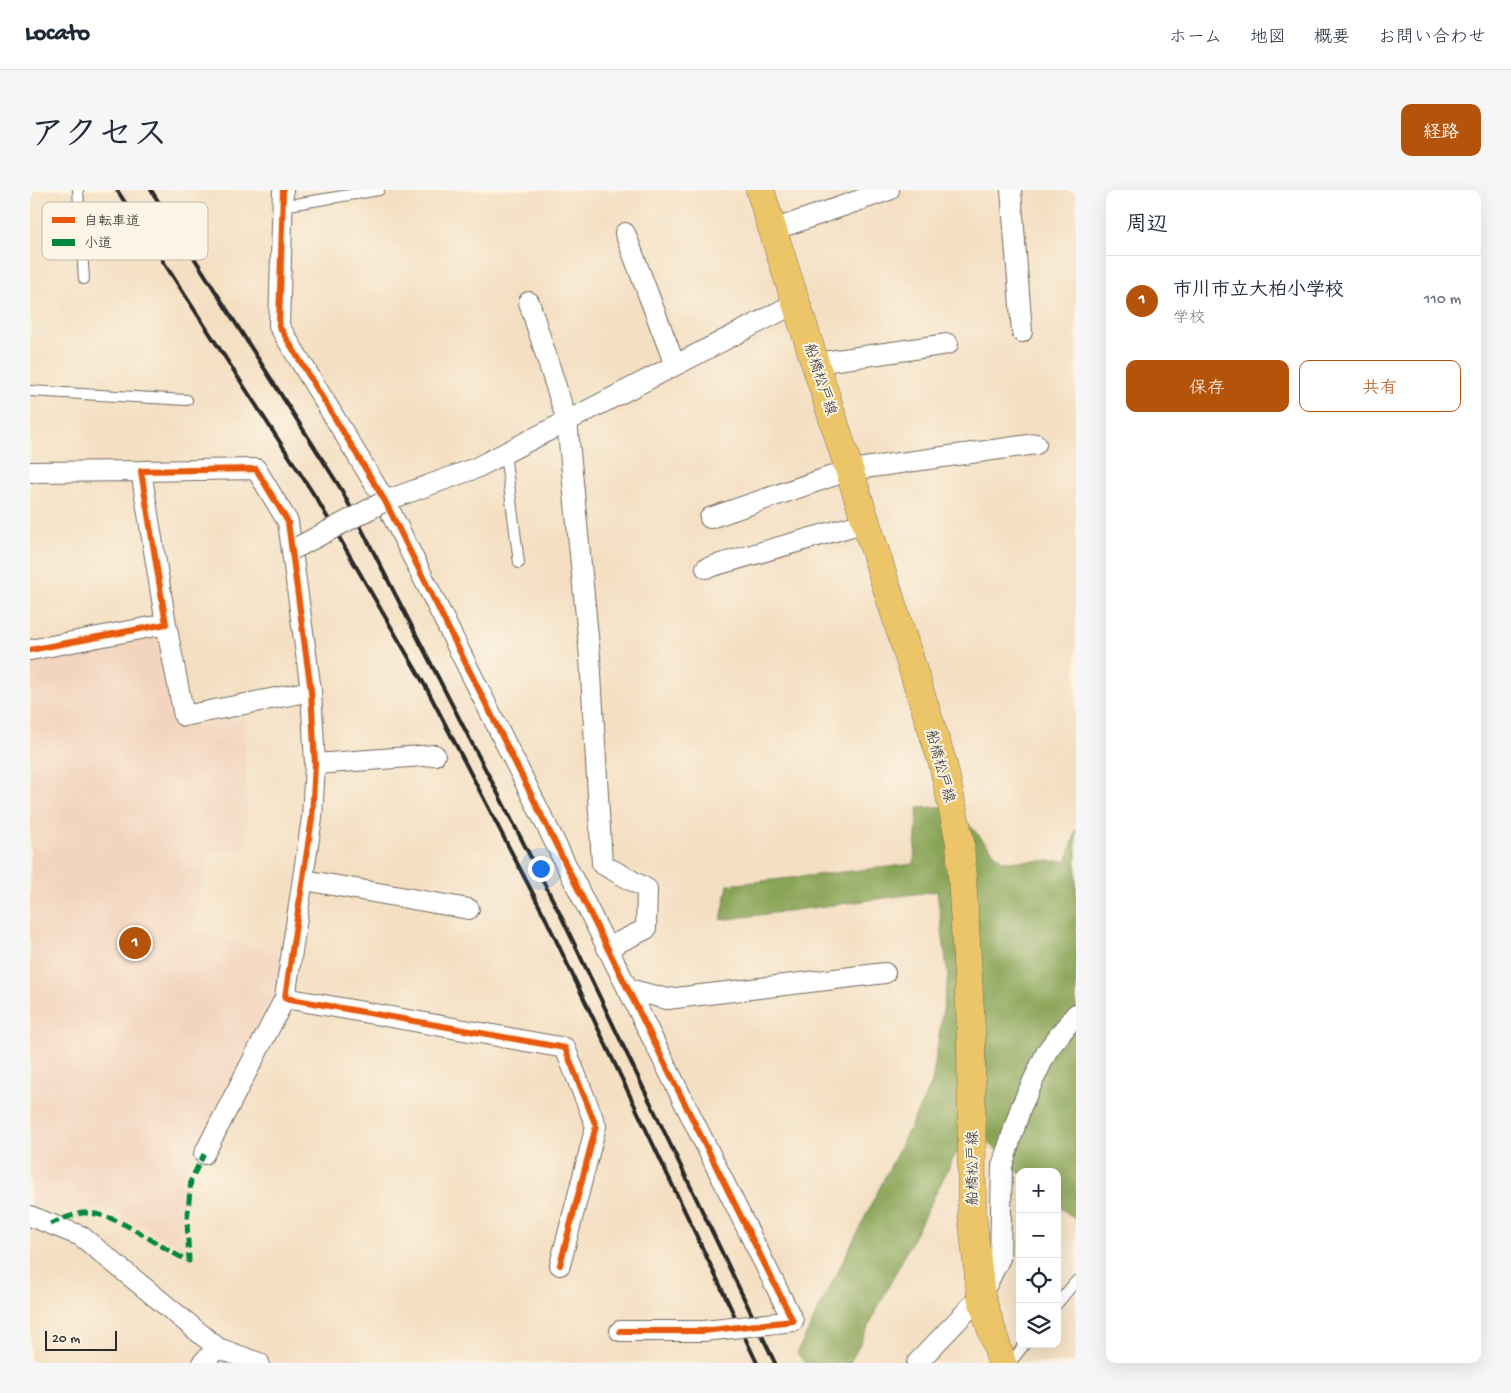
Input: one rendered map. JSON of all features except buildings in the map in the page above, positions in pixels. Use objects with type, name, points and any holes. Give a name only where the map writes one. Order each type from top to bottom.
[{"type":"main road","name":"船橋松戸線","points":[[760,190],[943,764],[960,842],[971,1027],[972,1214],[982,1296],[1002,1363]]},
{"type":"street","points":[[772,230],[889,190]]},
{"type":"street","points":[[1011,190],[1022,332]]},
{"type":"street","points":[[283,198],[279,326],[385,501],[793,1320],[703,1331],[620,1331]]},
{"type":"street","points":[[625,233],[675,365]]},
{"type":"street","points":[[529,302],[567,422],[590,657],[602,864],[647,889],[646,929],[607,948]]},
{"type":"street","points":[[292,550],[385,501],[476,468],[796,303]]},
{"type":"street","points":[[816,363],[948,344]]},
{"type":"street","points":[[710,518],[850,470],[1036,444]]},
{"type":"street","points":[[30,472],[256,469],[288,522],[311,691],[315,764],[312,818],[304,880],[285,998],[204,1154]]},
{"type":"street","points":[[141,470],[166,624],[184,716],[311,691]]},
{"type":"street","points":[[706,568],[867,522]]},
{"type":"street","points":[[30,650],[166,624]]},
{"type":"street","points":[[315,764],[435,755]]},
{"type":"street","points":[[304,880],[469,909]]},
{"type":"street","points":[[628,989],[667,999],[885,973]]},
{"type":"street","points":[[285,998],[565,1048],[596,1126],[560,1265]]},
{"type":"street","points":[[917,1363],[982,1296],[1000,1258],[1002,1166],[1019,1115],[1047,1051],[1076,1014]]},
{"type":"street","points":[[30,1216],[81,1236],[218,1348],[259,1363]]},
{"type":"street","points":[[202,1363],[218,1348]]},
{"type":"lane","points":[[283,198],[380,190]]},
{"type":"lane","points":[[83,260],[84,279]]},
{"type":"lane","points":[[30,391],[187,400]]},
{"type":"lane","points":[[505,453],[519,564]]},
{"type":"lane","points":[[1058,1303],[1076,1281]]},
{"type":"lane","points":[[1010,1363],[1022,1348]]},
{"type":"shaded area","points":[[158,633],[175,730],[244,716],[248,846],[208,853],[192,930],[287,957],[280,996],[195,1156],[183,1186],[186,1193],[182,1203],[183,1249],[114,1211],[82,1205],[55,1212],[30,1202],[30,657]]},
{"type":"green space","points":[[952,806],[1002,861],[1067,861],[1076,830],[1076,1220],[1061,1208],[1061,1168],[1016,1168],[1016,1170],[988,1141],[955,1155],[850,1363],[805,1363],[797,1353],[932,1083],[948,976],[937,891],[721,920],[728,885],[914,864],[918,808]]},
{"type":"railway","points":[[117,190],[125,202]]},
{"type":"railway","points":[[151,190],[159,202]]},
{"type":"railway","points":[[162,260],[318,501],[427,689],[546,919],[757,1363]]},
{"type":"railway","points":[[195,260],[341,489],[560,914],[775,1363]]},
{"type":"marked path","points":[[50,1224],[66,1217],[83,1213],[96,1214],[137,1231],[189,1261],[187,1221],[191,1180],[204,1154]]},
{"type":"cycle path","points":[[283,190],[279,326],[385,501],[793,1321],[703,1331],[620,1331]]},
{"type":"cycle path","points":[[30,650],[166,624],[141,471],[256,469],[288,522],[311,691],[315,764],[312,818],[285,998],[565,1048],[596,1126],[560,1265]]},
{"type":"place","name":"市川市立大柏小学校","points":[[135,943]]}]
